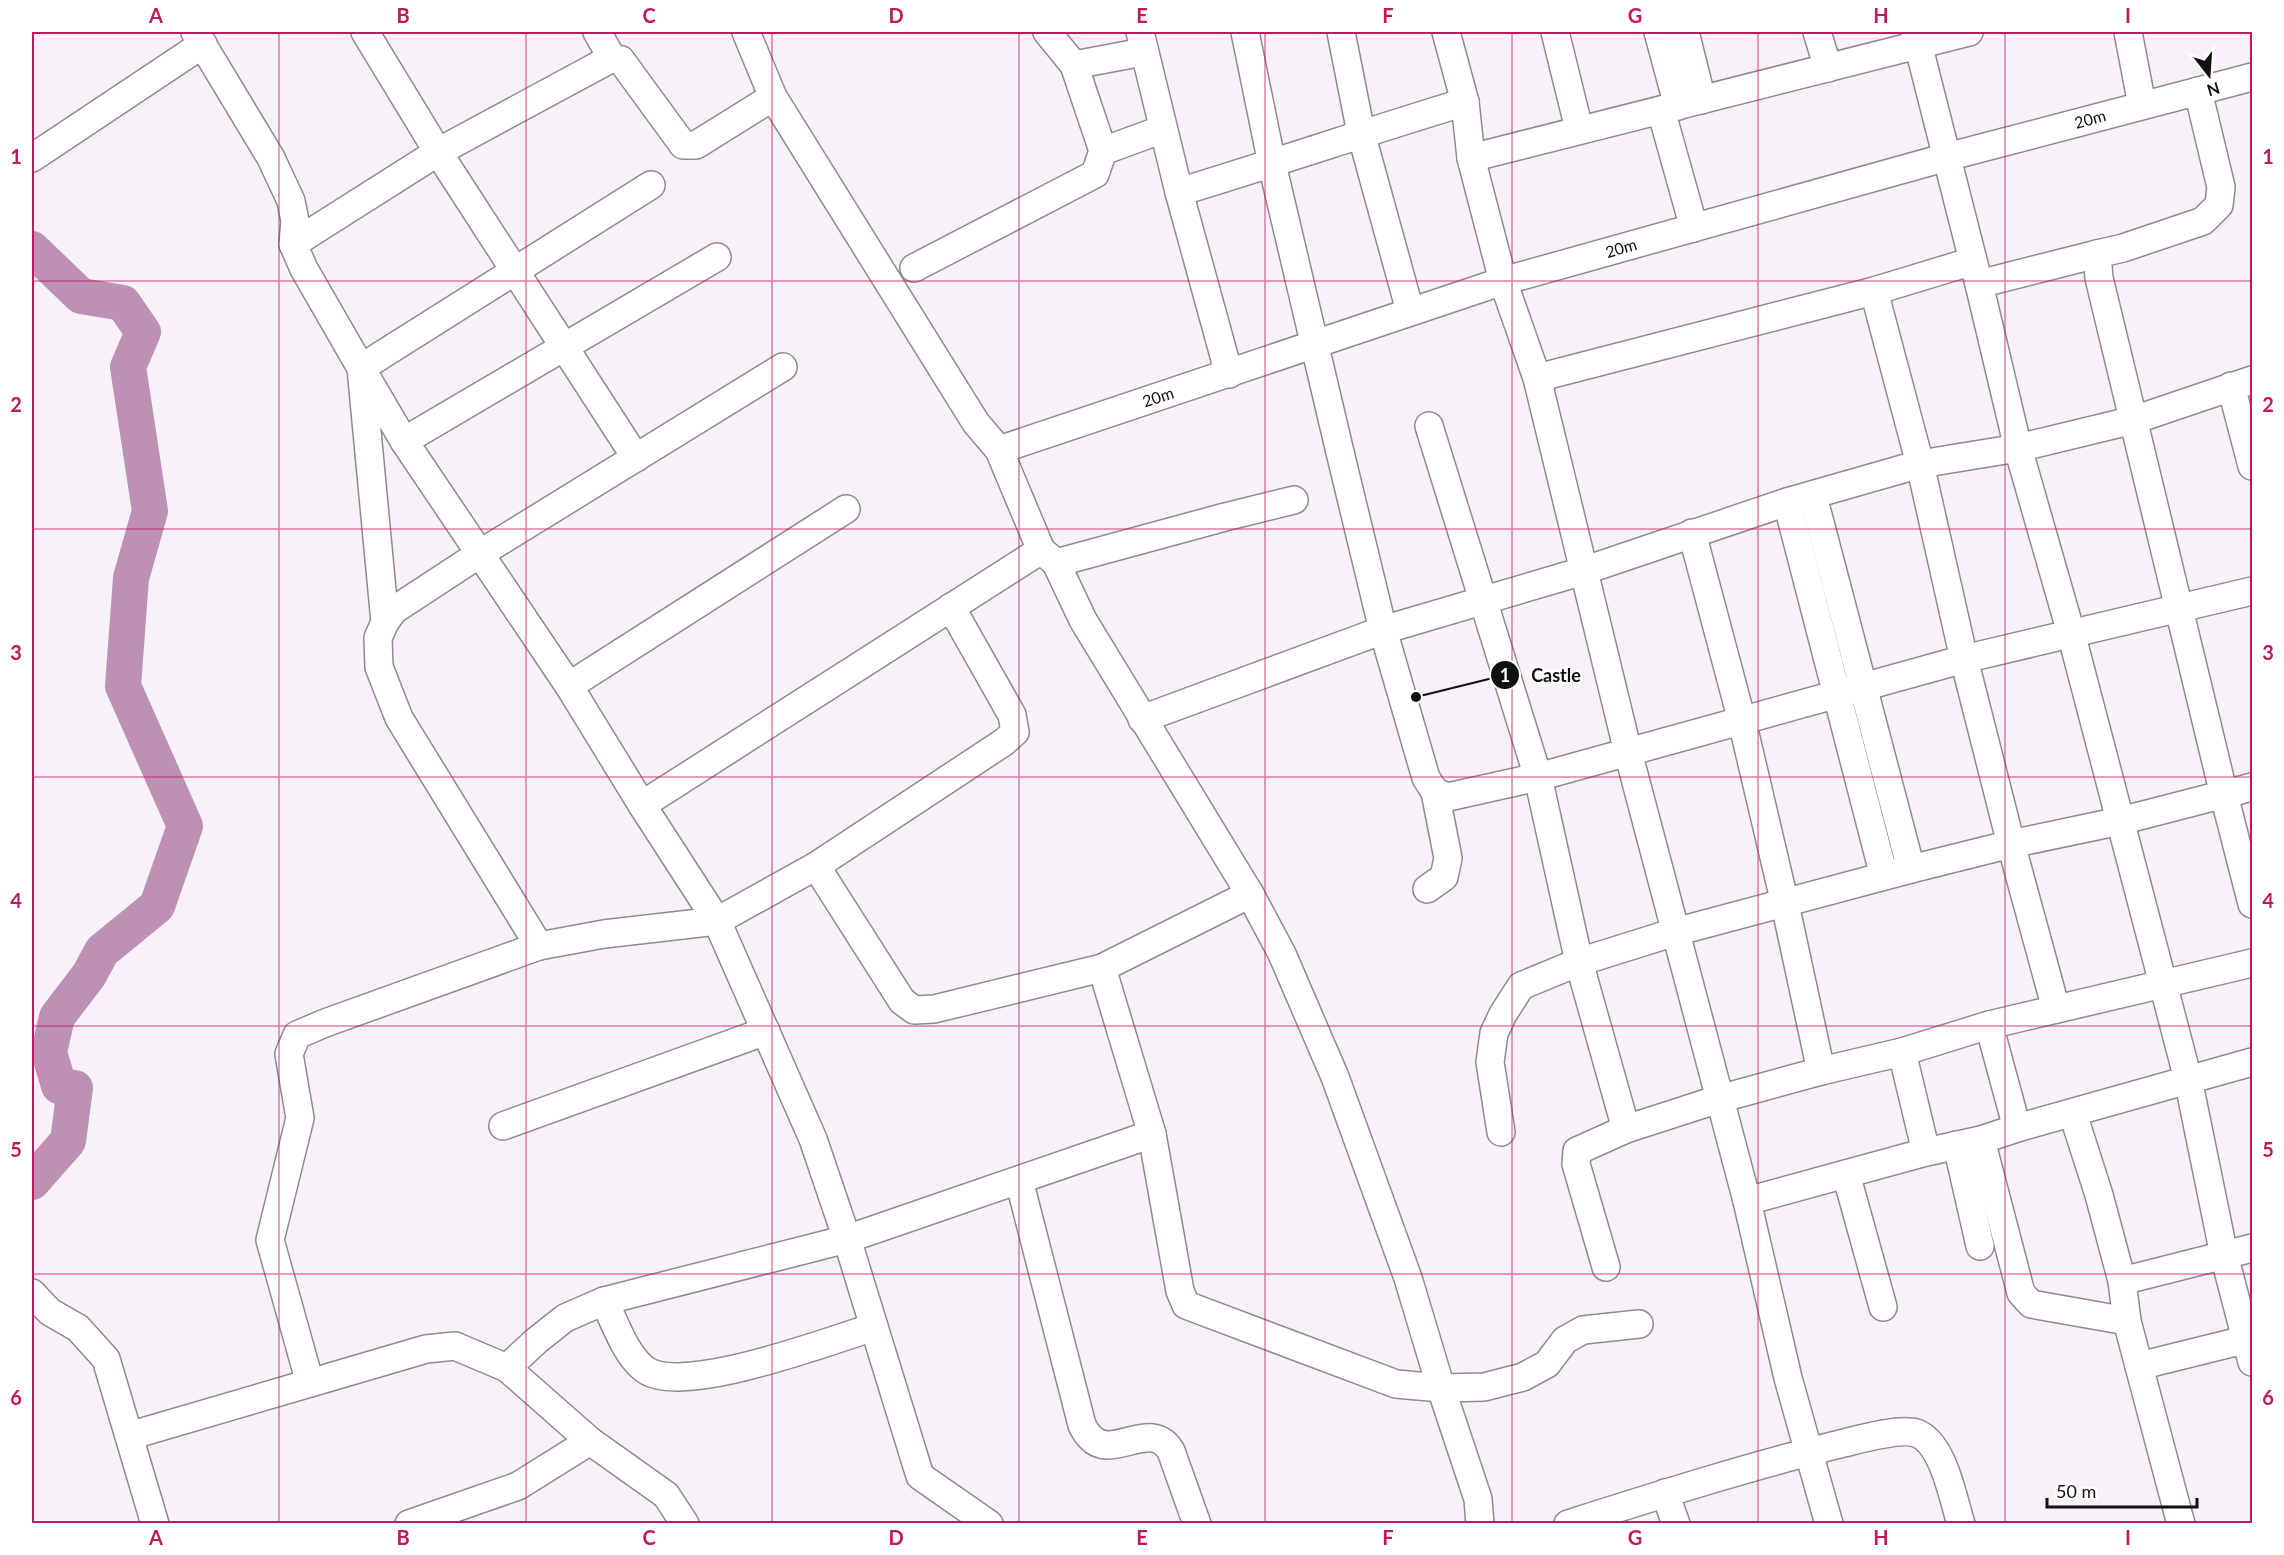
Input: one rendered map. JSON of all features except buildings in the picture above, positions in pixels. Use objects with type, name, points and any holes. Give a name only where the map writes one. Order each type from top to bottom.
[{"type":"street","points":[[365,32],[438,152],[636,458]]},
{"type":"street","points":[[597,32],[612,58]]},
{"type":"street","points":[[746,32],[773,97],[976,423],[999,450],[1048,556],[1083,620],[1250,894],[1282,954],[1335,1077],[1408,1278],[1478,1499],[1480,1524]]},
{"type":"street","points":[[914,268],[1095,174],[1102,151],[1074,65],[1047,32]]},
{"type":"street","points":[[1245,32],[1272,164],[1383,630],[1426,778],[1435,792],[1448,858],[1444,877],[1427,889]]},
{"type":"street","points":[[1341,32],[1361,133],[1410,311]]},
{"type":"street","points":[[1446,32],[1465,102],[1470,158],[1503,281],[1537,378],[1628,752],[1747,1201],[1788,1378],[1829,1524]]},
{"type":"street","points":[[1555,32],[1579,129]]},
{"type":"street","points":[[1658,32],[1680,105],[1694,228]]},
{"type":"street","points":[[1680,105],[1685,32]]},
{"type":"street","points":[[1817,32],[1828,68]]},
{"type":"street","points":[[1470,158],[1828,68],[1917,38],[1969,32]]},
{"type":"street","points":[[2128,32],[2142,105]]},
{"type":"street","points":[[32,158],[199,38],[271,158],[291,201],[295,221],[293,244],[304,269],[404,441],[569,686],[717,921],[813,1139],[847,1239],[920,1476],[988,1524]]},
{"type":"street","points":[[1917,38],[2018,448],[2071,633],[2188,1079],[2224,1255],[2251,1346],[2139,1366]]},
{"type":"street","points":[[1074,65],[1142,42],[1179,192],[1229,374]]},
{"type":"street","points":[[293,244],[438,152],[612,58],[621,60],[683,145],[696,146],[773,97]]},
{"type":"street","name":"20m","points":[[999,450],[1503,281],[1947,157],[2253,77]]},
{"type":"street","points":[[1537,378],[1874,291],[2123,248],[2203,221],[2219,205],[2220,187],[2198,91]]},
{"type":"street","points":[[1179,192],[1465,102]]},
{"type":"street","points":[[1102,151],[1163,129]]},
{"type":"street","points":[[362,368],[651,185]]},
{"type":"street","points":[[2097,254],[2099,278],[2180,608],[2223,795],[2253,904]]},
{"type":"street","points":[[404,441],[717,257]]},
{"type":"street","points":[[1874,291],[1920,464],[1964,659],[2056,1009]]},
{"type":"street","points":[[539,946],[399,718],[379,667],[378,638],[385,622],[394,610],[481,553],[783,367]]},
{"type":"street","points":[[362,368],[385,622]]},
{"type":"street","points":[[1142,718],[1383,630],[1485,602],[1800,499],[1920,464],[2018,448],[2134,420],[2242,383],[2253,466]]},
{"type":"street","points":[[1429,426],[1538,777],[1579,962],[1626,1129]]},
{"type":"street","points":[[1800,499],[1850,691],[1884,876]]},
{"type":"street","points":[[642,805],[951,608],[1048,556],[1294,500]]},
{"type":"street","points":[[569,686],[846,509]]},
{"type":"street","points":[[1692,533],[1742,721],[1821,1071]]},
{"type":"street","points":[[1435,792],[1448,797],[1538,777],[1964,659],[2253,591]]},
{"type":"street","points":[[310,1383],[270,1240],[300,1118],[289,1054],[297,1035],[539,946],[604,934],[717,921],[816,866],[1004,742],[1015,732],[1012,715],[951,608]]},
{"type":"street","points":[[1850,691],[1911,869]]},
{"type":"street","points":[[1501,1132],[1490,1062],[1494,1033],[1503,1014],[1521,987],[1579,962],[1675,932],[1911,869],[2011,844],[2120,821],[2253,787]]},
{"type":"street","points":[[816,866],[902,1001],[914,1010],[934,1009],[1102,968],[1250,894]]},
{"type":"street","points":[[1606,1267],[1576,1164],[1577,1151],[1626,1129],[1821,1071],[1902,1052],[1989,1025],[2253,963]]},
{"type":"street","points":[[1102,968],[1152,1134],[1180,1291],[1186,1305],[1396,1384],[1441,1388],[1484,1387],[1523,1377],[1547,1364],[1565,1340],[1583,1330],[1639,1324]]},
{"type":"street","points":[[1989,1025],[2017,1128]]},
{"type":"street","points":[[503,1126],[766,1031]]},
{"type":"street","points":[[1902,1052],[1926,1152]]},
{"type":"street","points":[[1747,1201],[1926,1152],[1969,1143],[2253,1062]]},
{"type":"street","points":[[2073,1114],[2099,1195],[2122,1281],[2127,1321],[2181,1524]]},
{"type":"street","points":[[507,1368],[536,1341],[566,1318],[604,1300],[847,1239],[1152,1134]]},
{"type":"street","points":[[1969,1143],[1980,1246]]},
{"type":"street","points":[[1969,1143],[2021,1293],[2031,1304],[2127,1321]]},
{"type":"street","points":[[1845,1174],[1883,1307]]},
{"type":"street","points":[[1019,1180],[1082,1425],[1090,1438],[1104,1446],[1154,1437],[1165,1441],[1171,1451],[1197,1524]]},
{"type":"street","points":[[2122,1281],[2253,1248]]},
{"type":"street","points":[[32,1293],[50,1312],[78,1328],[106,1359],[155,1524]]},
{"type":"street","points":[[604,1300],[631,1354],[644,1369],[657,1376],[684,1378],[729,1371],[874,1327]]},
{"type":"street","points":[[129,1436],[426,1349],[455,1347],[507,1368],[590,1441],[666,1495],[684,1524]]},
{"type":"street","points":[[1568,1524],[1665,1493],[1808,1452],[1882,1434],[1915,1432],[1931,1442],[1940,1457],[1961,1524]]},
{"type":"street","points":[[409,1524],[518,1486],[590,1441]]},
{"type":"street","points":[[1665,1493],[1676,1524]]},
{"type":"waterway","points":[[32,249],[81,296],[123,303],[143,332],[128,367],[150,511],[131,578],[123,686],[185,826],[157,906],[102,951],[89,975],[57,1017],[49,1052],[59,1086],[75,1088],[68,1141],[32,1182]]},
{"type":"place","name":"Castle","points":[[1416,697]]}]
